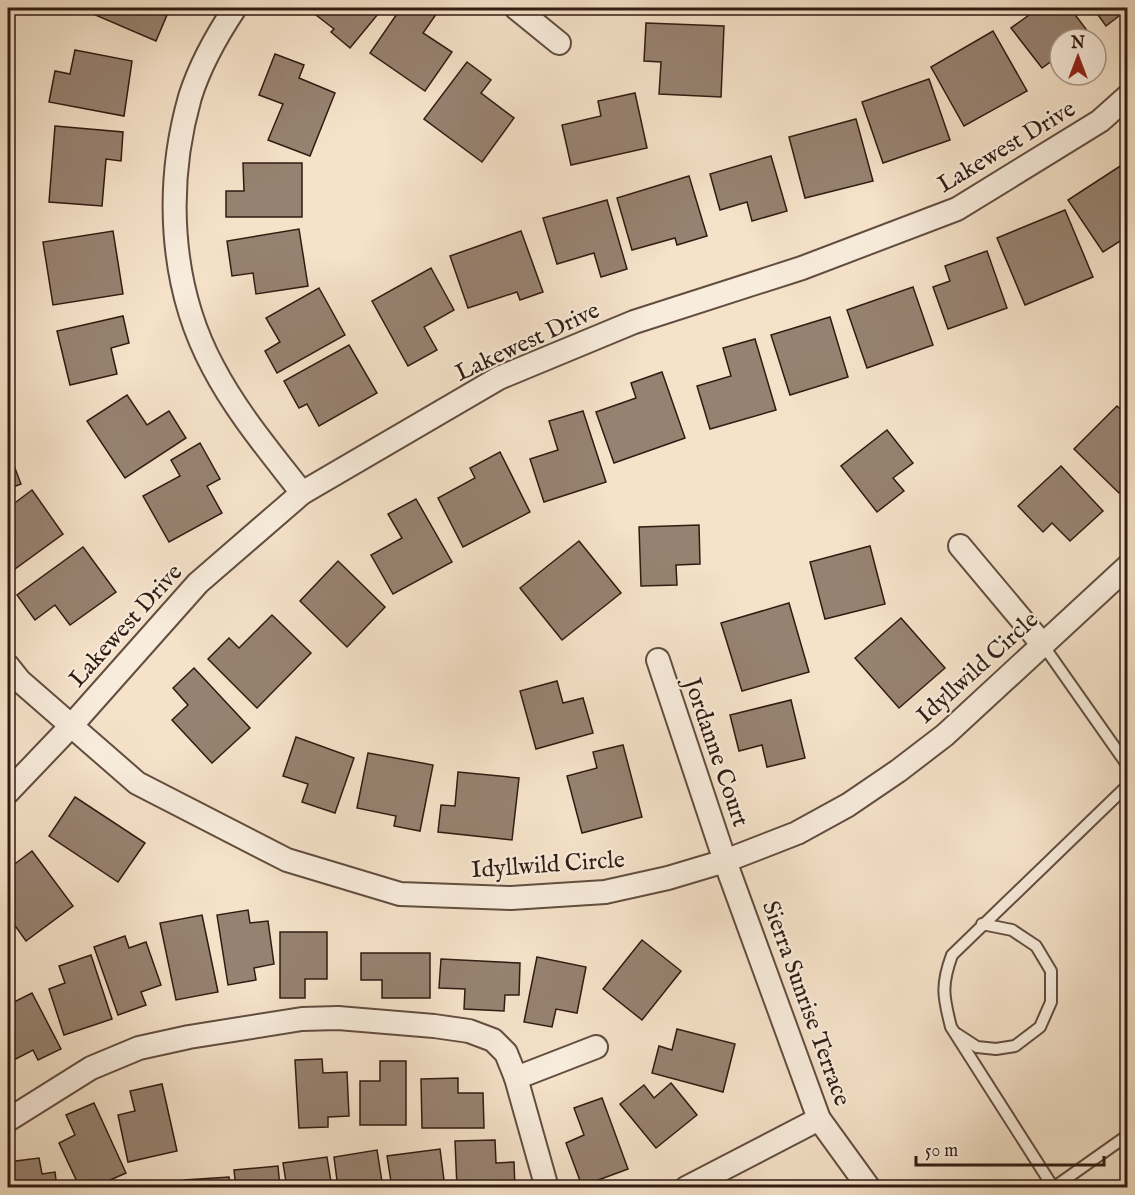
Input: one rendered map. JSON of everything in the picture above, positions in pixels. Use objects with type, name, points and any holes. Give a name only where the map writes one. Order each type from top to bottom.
[{"type":"street","points":[[235,8],[215,39],[191,95],[178,148],[175,206],[178,267],[190,317],[212,367],[241,414],[302,494]]},
{"type":"street","points":[[516,8],[559,43]]},
{"type":"street","name":"Lakewest Drive","points":[[8,792],[71,726],[198,583],[302,494],[499,378],[634,322],[802,268],[957,209],[1100,121],[1128,96]]},
{"type":"street","points":[[960,546],[1043,645]]},
{"type":"street","name":"Idyllwild Circle","points":[[8,666],[20,681],[137,783],[287,860],[400,894],[511,898],[605,892],[668,878],[725,861],[797,833],[848,805],[945,735],[1128,566]]},
{"type":"street","name":"Jordanne Court","points":[[658,660],[725,861]]},
{"type":"street","name":"Sierra Sunrise Terrace","points":[[725,861],[819,1119],[869,1188]]},
{"type":"street","points":[[8,1120],[91,1068],[139,1048],[200,1035],[302,1019],[338,1018],[469,1031],[493,1041],[506,1053],[516,1078],[547,1188]]},
{"type":"street","points":[[516,1078],[596,1047]]},
{"type":"street","points":[[686,1188],[819,1119]]},
{"type":"lane","points":[[1043,645],[1128,766]]},
{"type":"lane","points":[[1128,785],[952,955],[944,976],[944,996],[951,1027],[1053,1187],[1128,1135]]},
{"type":"lane","points":[[955,1033],[977,1047],[996,1049],[1015,1046],[1040,1027],[1051,1002],[1051,971],[1036,946],[1012,930],[982,924]]},
{"type":"building","points":[[88,8],[150,8],[167,15],[156,41],[86,11]]},
{"type":"building","points":[[307,8],[383,8],[350,48],[331,32],[334,29]]},
{"type":"building","points":[[401,8],[439,10],[423,33],[452,52],[425,91],[370,53]]},
{"type":"building","points":[[1039,8],[1070,8],[1084,27],[1048,27],[1048,64],[1042,68],[1011,28]]},
{"type":"building","points":[[1093,8],[1128,8],[1128,9],[1106,26]]},
{"type":"building","points":[[646,23],[724,26],[721,97],[659,94],[661,62],[644,61]]},
{"type":"building","points":[[993,31],[1027,91],[964,126],[931,67]]},
{"type":"building","points":[[75,50],[132,61],[124,116],[49,102],[55,71],[70,74]]},
{"type":"building","points":[[275,54],[304,65],[299,78],[335,93],[310,156],[268,140],[283,104],[259,95]]},
{"type":"building","points":[[467,62],[491,80],[481,93],[514,118],[482,162],[424,119]]},
{"type":"building","points":[[929,79],[950,140],[883,163],[862,102]]},
{"type":"building","points":[[635,93],[647,148],[571,165],[562,125],[601,116],[598,101]]},
{"type":"building","points":[[856,119],[873,181],[805,198],[789,137]]},
{"type":"building","points":[[55,126],[123,132],[121,161],[106,159],[102,206],[49,202]]},
{"type":"building","points":[[771,156],[787,211],[752,221],[747,202],[720,210],[710,174]]},
{"type":"building","points":[[1128,161],[1128,236],[1103,252],[1068,200]]},
{"type":"building","points":[[243,163],[302,163],[302,217],[226,217],[226,191],[244,191]]},
{"type":"building","points":[[689,176],[707,236],[677,245],[675,238],[632,250],[617,198]]},
{"type":"building","points":[[607,200],[627,269],[601,277],[594,253],[557,264],[543,218]]},
{"type":"building","points":[[1065,210],[1093,277],[1025,305],[997,238]]},
{"type":"building","points":[[299,229],[308,286],[256,294],[253,273],[232,276],[227,241]]},
{"type":"building","points":[[113,231],[123,294],[53,305],[43,242]]},
{"type":"building","points":[[521,231],[543,292],[520,300],[517,292],[468,308],[450,256]]},
{"type":"building","points":[[987,251],[1007,308],[948,329],[933,287],[950,281],[945,266]]},
{"type":"building","points":[[431,268],[454,310],[424,327],[437,350],[408,366],[372,301]]},
{"type":"building","points":[[913,287],[933,345],[867,368],[847,310]]},
{"type":"building","points":[[319,288],[345,335],[277,373],[265,351],[280,342],[266,318]]},
{"type":"building","points":[[123,316],[129,343],[111,348],[117,374],[70,385],[57,331]]},
{"type":"building","points":[[830,317],[848,377],[790,395],[771,335]]},
{"type":"building","points":[[755,339],[776,410],[710,429],[697,386],[731,376],[723,348]]},
{"type":"building","points":[[349,345],[377,393],[319,426],[307,404],[299,408],[284,381]]},
{"type":"building","points":[[662,372],[685,438],[614,463],[596,412],[636,398],[631,383]]},
{"type":"building","points":[[127,395],[147,425],[169,411],[186,438],[125,478],[87,421]]},
{"type":"building","points":[[1117,406],[1128,416],[1128,484],[1119,493],[1074,449]]},
{"type":"building","points":[[583,411],[606,482],[544,502],[530,459],[558,450],[549,421]]},
{"type":"building","points":[[887,430],[913,463],[893,478],[904,491],[877,512],[841,466]]},
{"type":"building","points":[[200,443],[220,479],[207,486],[222,513],[169,542],[143,496],[180,476],[171,460]]},
{"type":"building","points":[[8,450],[21,484],[8,489]]},
{"type":"building","points":[[500,452],[530,512],[463,547],[438,498],[475,478],[470,468]]},
{"type":"building","points":[[1061,466],[1103,511],[1070,541],[1052,523],[1043,532],[1018,506]]},
{"type":"building","points":[[32,490],[63,534],[8,574],[8,539],[10,537],[8,508]]},
{"type":"building","points":[[416,499],[452,562],[393,594],[371,555],[402,538],[388,514]]},
{"type":"building","points":[[699,525],[700,564],[676,565],[677,585],[641,586],[639,527]]},
{"type":"building","points":[[579,541],[621,593],[562,640],[520,588]]},
{"type":"building","points":[[870,546],[885,604],[825,619],[810,562]]},
{"type":"building","points":[[83,547],[116,592],[70,625],[55,605],[35,620],[17,595]]},
{"type":"building","points":[[338,561],[385,607],[347,647],[300,601]]},
{"type":"building","points":[[789,603],[809,672],[742,691],[721,623]]},
{"type":"building","points":[[272,615],[311,653],[257,708],[208,659],[229,638],[239,648]]},
{"type":"building","points":[[901,618],[945,668],[899,708],[855,658]]},
{"type":"building","points":[[194,668],[250,728],[212,763],[172,720],[188,705],[173,688]]},
{"type":"building","points":[[557,681],[563,703],[583,698],[593,733],[536,749],[520,691]]},
{"type":"building","points":[[791,700],[805,758],[767,767],[762,745],[739,751],[730,715]]},
{"type":"building","points":[[296,737],[354,758],[335,813],[302,802],[308,784],[283,776]]},
{"type":"building","points":[[623,745],[642,817],[582,833],[567,776],[597,768],[593,752]]},
{"type":"building","points":[[368,753],[433,765],[420,831],[394,826],[396,816],[357,808]]},
{"type":"building","points":[[458,772],[519,778],[512,840],[438,832],[441,805],[455,806]]},
{"type":"building","points":[[75,797],[145,843],[118,882],[49,836]]},
{"type":"building","points":[[32,851],[73,906],[26,941],[8,916],[8,886],[13,881],[8,874],[8,869]]},
{"type":"building","points":[[248,910],[250,923],[268,921],[274,964],[254,968],[256,980],[228,985],[217,915]]},
{"type":"building","points":[[202,915],[218,992],[176,1000],[160,923]]},
{"type":"building","points":[[280,932],[327,932],[327,979],[305,979],[305,998],[280,998]]},
{"type":"building","points":[[125,936],[129,948],[146,942],[161,985],[141,992],[146,1005],[118,1015],[94,947]]},
{"type":"building","points":[[642,940],[681,971],[642,1020],[603,989]]},
{"type":"building","points":[[361,953],[430,953],[430,998],[382,998],[382,980],[361,980]]},
{"type":"building","points":[[91,955],[112,1019],[64,1035],[49,989],[65,983],[59,966]]},
{"type":"building","points":[[537,957],[586,967],[577,1013],[556,1009],[552,1027],[524,1022]]},
{"type":"building","points":[[441,959],[520,963],[519,995],[505,995],[504,1011],[464,1009],[465,989],[439,988]]},
{"type":"building","points":[[32,993],[61,1049],[38,1060],[33,1050],[10,1062],[8,1057],[8,1005]]},
{"type":"building","points":[[677,1029],[735,1044],[723,1092],[652,1073],[659,1046],[672,1050]]},
{"type":"building","points":[[322,1059],[323,1073],[347,1072],[349,1116],[328,1117],[328,1127],[299,1128],[295,1060]]},
{"type":"building","points":[[380,1061],[406,1061],[406,1125],[360,1125],[360,1081],[380,1081]]},
{"type":"building","points":[[458,1078],[458,1093],[483,1093],[484,1128],[422,1128],[421,1079]]},
{"type":"building","points":[[671,1083],[697,1115],[656,1148],[620,1104],[644,1085],[654,1098]]},
{"type":"building","points":[[162,1084],[177,1151],[128,1162],[118,1115],[135,1111],[130,1091]]},
{"type":"building","points":[[602,1098],[628,1169],[582,1186],[566,1143],[584,1135],[574,1108]]},
{"type":"building","points":[[94,1103],[126,1173],[92,1188],[80,1188],[59,1143],[75,1135],[66,1115]]},
{"type":"building","points":[[495,1140],[496,1163],[514,1162],[515,1188],[457,1188],[455,1141]]},
{"type":"building","points":[[440,1149],[445,1188],[392,1188],[387,1156]]},
{"type":"building","points":[[377,1150],[383,1188],[338,1188],[334,1157]]},
{"type":"building","points":[[327,1157],[332,1188],[287,1188],[283,1163]]},
{"type":"building","points":[[39,1158],[42,1174],[55,1172],[57,1188],[8,1188],[8,1162]]},
{"type":"building","points":[[278,1166],[280,1188],[236,1188],[234,1170]]},
{"type":"building","points":[[229,1177],[230,1188],[184,1188],[184,1180]]}]
